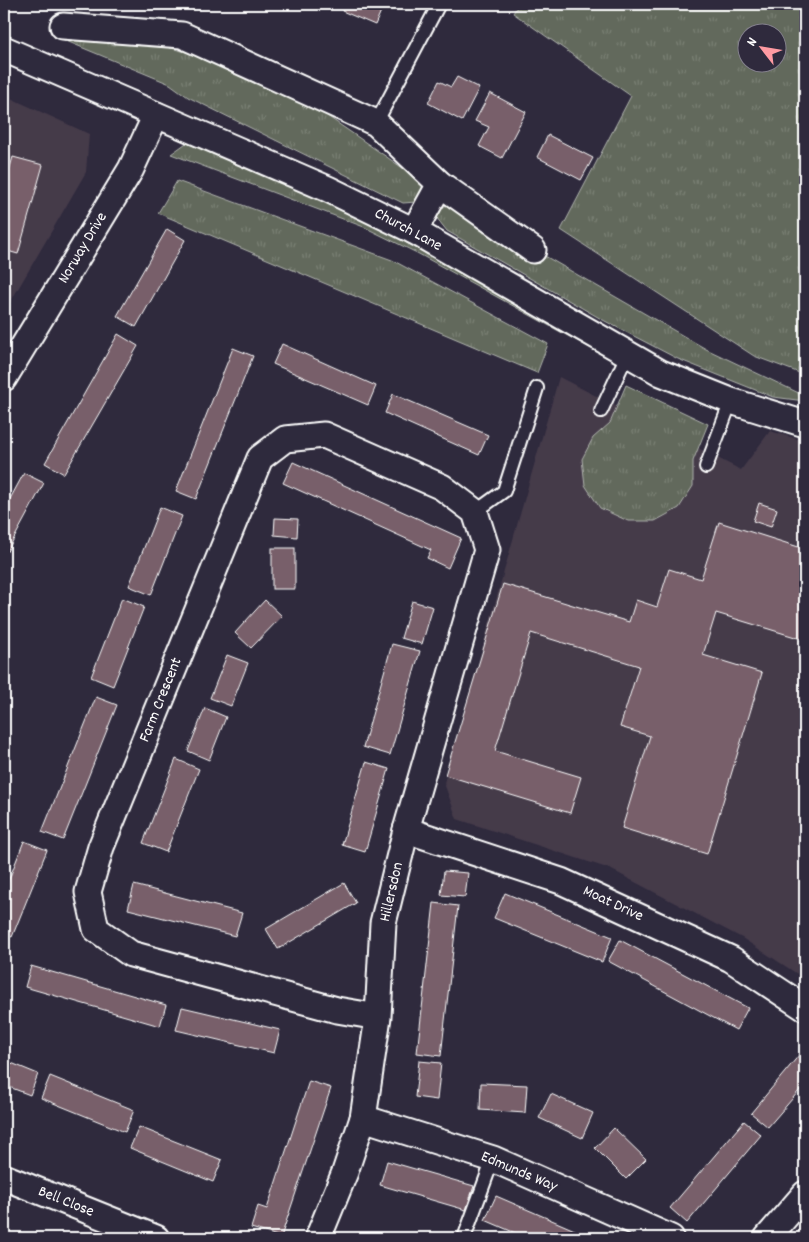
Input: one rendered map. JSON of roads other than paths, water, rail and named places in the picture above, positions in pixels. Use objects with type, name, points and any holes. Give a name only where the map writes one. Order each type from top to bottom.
[{"type":"street","points":[[63,26],[182,35],[376,123],[440,184],[533,250]]},
{"type":"street","name":"Church Lane","points":[[4,48],[156,116],[328,189],[414,231],[661,373],[731,402],[805,424]]},
{"type":"street","name":"Norway Drive","points":[[4,378],[131,169],[156,116]]},
{"type":"street","points":[[414,231],[440,184]]},
{"type":"street","name":"Farm Crescent","points":[[378,1017],[337,1010],[131,954],[96,928],[88,892],[100,847],[260,458],[285,439],[324,435],[442,487],[475,512]]},
{"type":"street","name":"Hillersdon","points":[[318,1238],[345,1172],[363,1118],[378,1017],[383,923],[406,830],[487,550],[475,512]]},
{"type":"street","name":"Moat Drive","points":[[406,830],[561,881],[732,959],[805,1008]]},
{"type":"street","name":"Edmunds Way","points":[[363,1118],[493,1159],[671,1238]]},
{"type":"street","name":"Bell Close","points":[[4,1177],[156,1238]]},
{"type":"street","points":[[767,1238],[805,1194]]},
{"type":"lane","points":[[376,123],[439,4]]},
{"type":"lane","points":[[600,411],[627,355]]},
{"type":"lane","points":[[475,512],[504,491],[537,388]]},
{"type":"lane","points":[[706,467],[731,402]]},
{"type":"lane","points":[[464,1238],[493,1159]]}]
